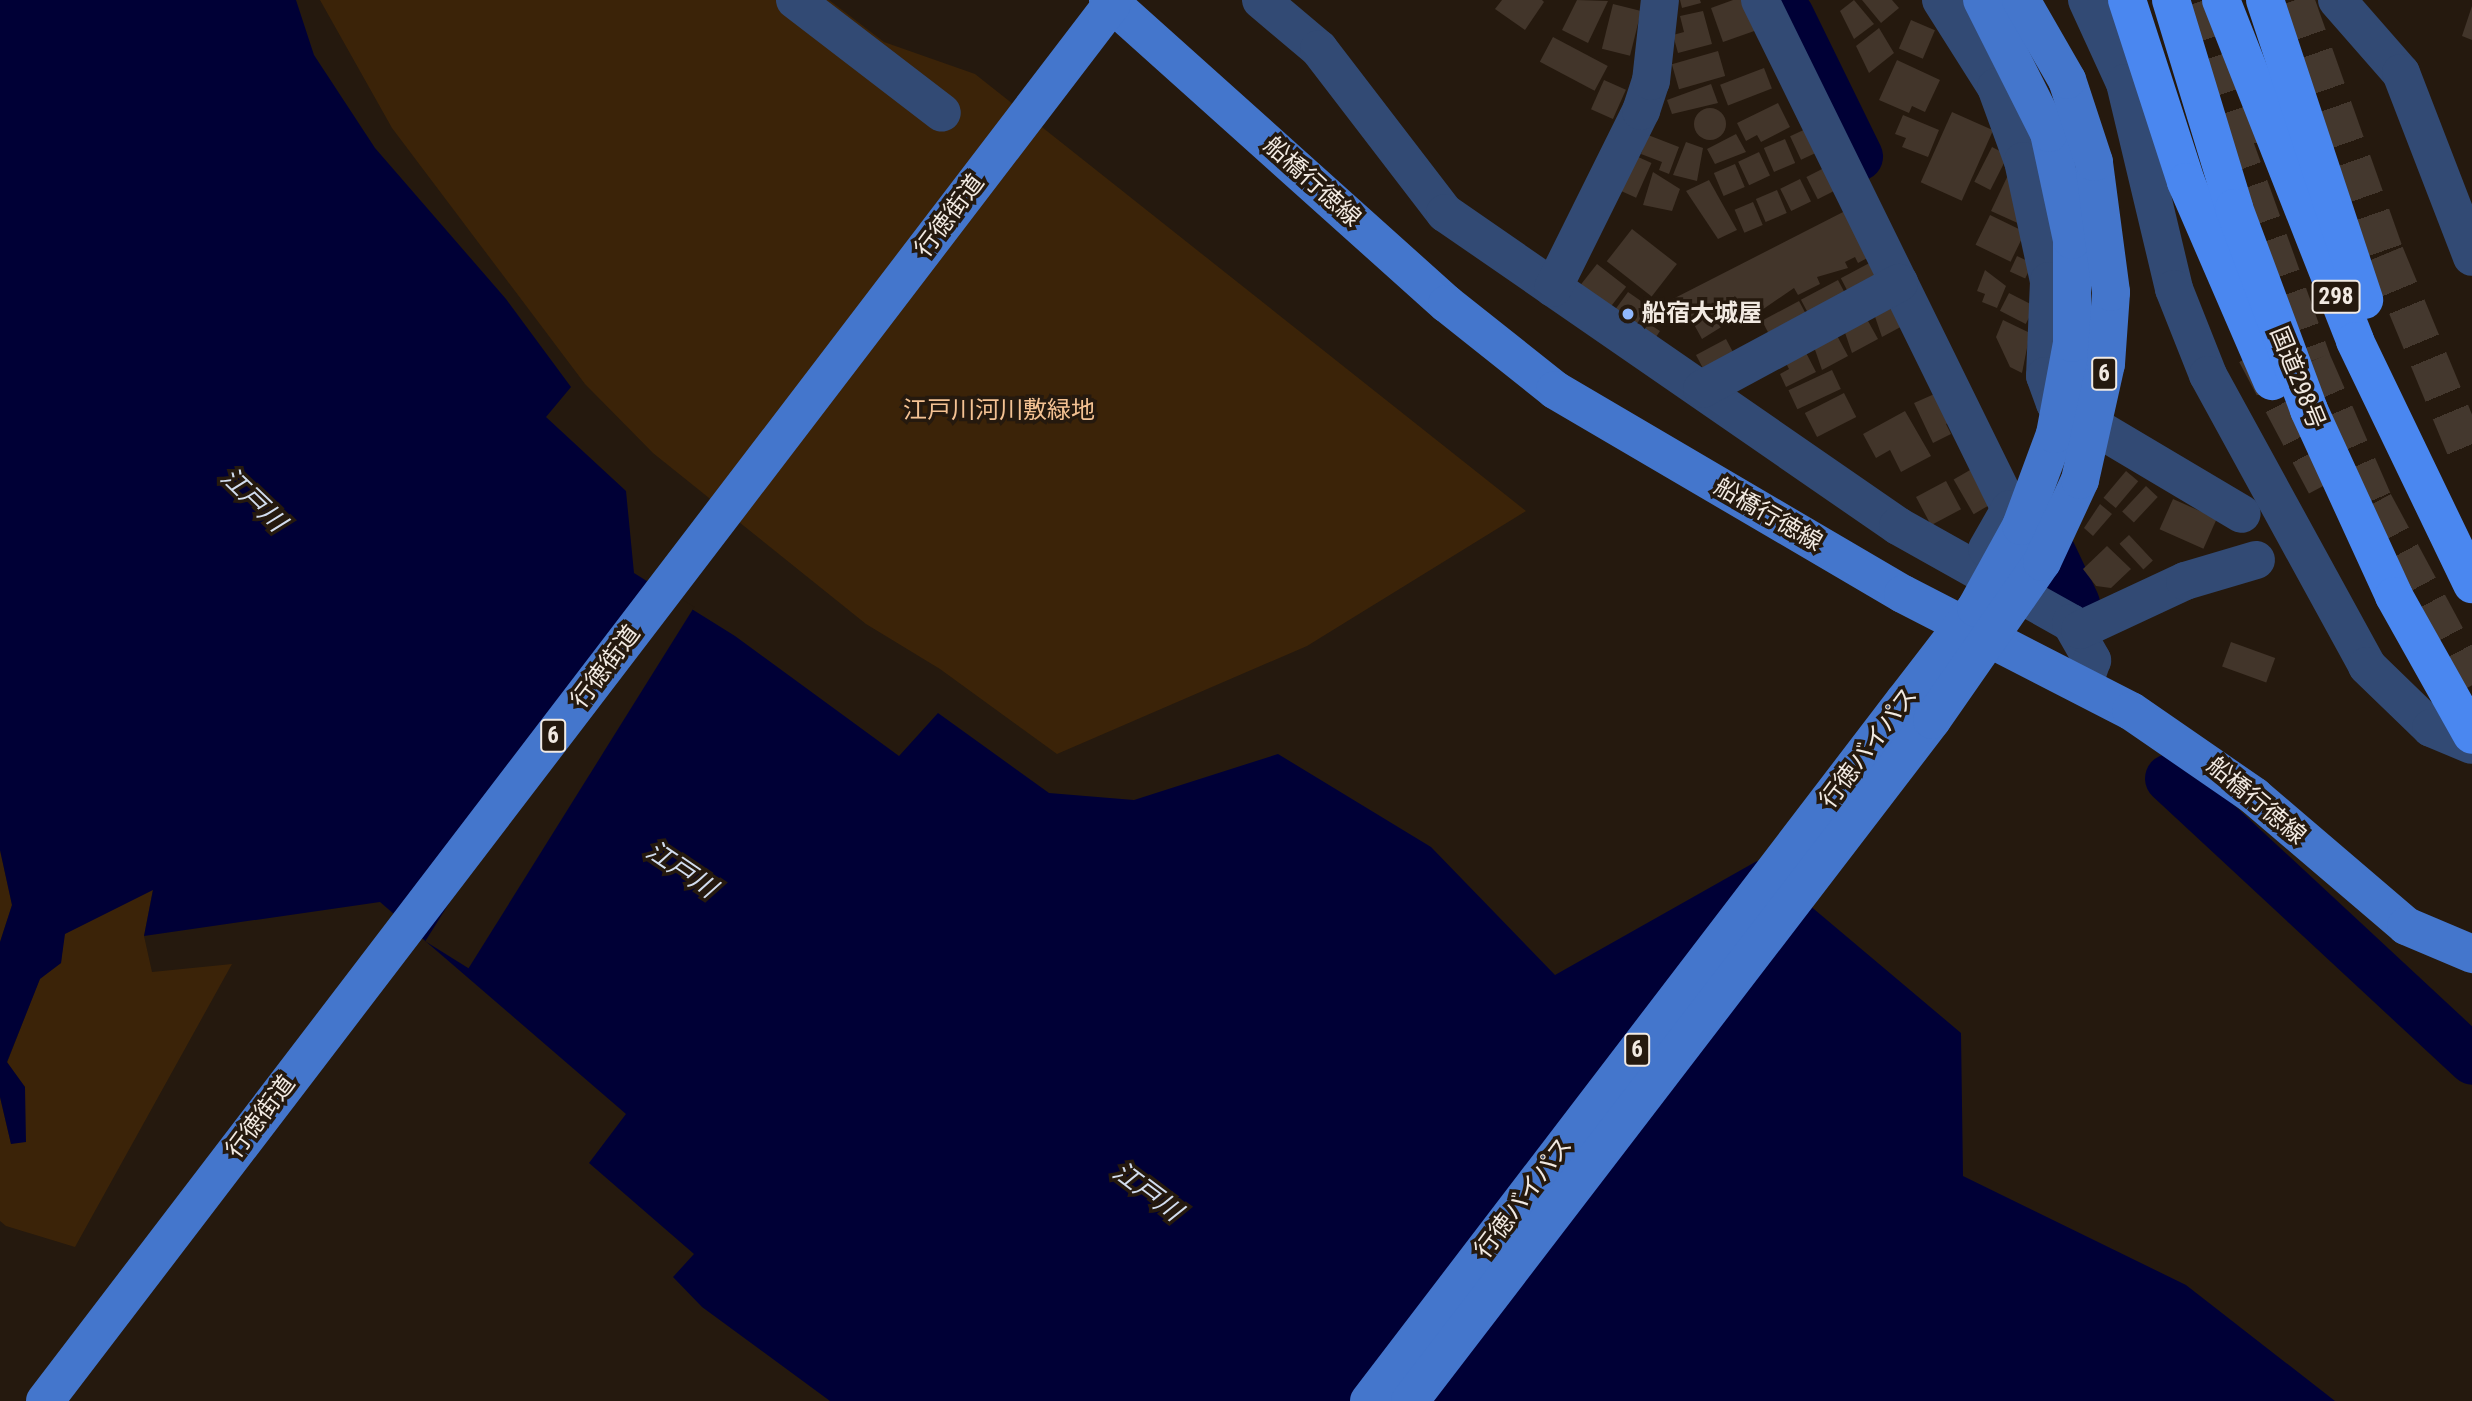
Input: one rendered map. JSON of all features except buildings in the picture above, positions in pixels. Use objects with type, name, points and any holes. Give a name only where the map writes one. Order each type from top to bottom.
[{"type":"highway","name":"298","points":[[2127,0],[2217,260],[2272,381],[2348,502]]},
{"type":"highway","name":"国道298号","points":[[2171,0],[2234,208],[2348,502],[2472,735]]},
{"type":"highway","name":"298","points":[[2221,0],[2323,268],[2470,581]]},
{"type":"highway","name":"298","points":[[2265,0],[2329,207],[2470,581]]},
{"type":"main road","name":"行徳バイパス","points":[[1369,1401],[1976,608],[2042,478],[2072,343],[2072,240],[2049,133],[1982,0]]},
{"type":"main road","name":"行徳バイパス","points":[[1410,1401],[1996,635],[2067,509],[2095,425],[2106,364],[2108,249],[2081,118],[2021,0]]},
{"type":"main road","name":"行徳街道","points":[[48,1397],[1055,79],[1110,2]]},
{"type":"main road","name":"船橋行徳線","points":[[1110,2],[1447,304],[1555,390],[1903,594],[2084,683],[2193,750],[2406,926],[2472,954]]},
{"type":"street","points":[[795,0],[942,113]]},
{"type":"street","points":[[1261,0],[1319,49],[1445,214],[1702,388],[1898,526],[1988,581],[2080,630],[2092,660],[2084,683]]},
{"type":"street","points":[[1553,288],[1641,111],[1651,81],[1660,0]]},
{"type":"street","points":[[1760,0],[2010,509],[1988,581]]},
{"type":"street","points":[[1941,0],[1996,87],[2024,160],[2049,281],[2045,376],[2054,404],[2075,419],[2242,514]]},
{"type":"street","points":[[2087,0],[2125,83],[2174,289],[2208,375],[2367,666],[2431,728],[2472,745]]},
{"type":"street","points":[[2337,0],[2401,73],[2472,257]]},
{"type":"street","points":[[1702,388],[1899,283]]},
{"type":"street","points":[[1988,581],[2056,483],[2075,419]]},
{"type":"street","points":[[2080,630],[2185,581],[2256,561]]},
{"type":"green space","name":"江戸川河川敷緑地","points":[[320,0],[829,0],[884,42],[975,74],[1526,511],[1307,646],[1057,754],[940,669],[866,624],[653,453],[585,384],[392,128]]},
{"type":"green space","points":[[0,850],[12,905],[0,942]]},
{"type":"green space","points":[[153,889],[144,936],[152,972],[232,964],[75,1247],[6,1226],[0,1221],[0,1097],[11,1144],[25,1087],[7,1063],[40,978],[61,963],[64,934]]},
{"type":"water","name":"江戸川","points":[[0,0],[296,0],[314,55],[375,148],[506,299],[571,387],[546,417],[626,491],[634,573],[735,636],[899,756],[938,713],[1049,793],[1134,800],[1278,754],[1431,847],[1555,975],[1757,861],[1961,1033],[1963,1176],[2186,1285],[2335,1401],[830,1401],[702,1307],[673,1277],[694,1254],[589,1163],[626,1114],[380,902],[144,936],[153,890],[65,934],[61,963],[40,979],[7,1062],[25,1087],[26,1142],[11,1144],[0,1097],[0,942],[12,905],[0,850]]},
{"type":"pier","points":[[651,580],[694,607],[469,968],[425,941]]},
{"type":"waterway","points":[[1789,15],[1858,156]]},
{"type":"waterway","points":[[2031,510],[2075,603]]},
{"type":"waterway","points":[[2169,778],[2472,1060]]},
{"type":"tunnel","points":[[2204,0],[2258,157]]},
{"type":"tunnel","points":[[2295,0],[2385,254],[2472,464]]},
{"type":"tunnel","points":[[2230,133],[2312,361],[2374,503],[2472,685]]},
{"type":"tunnel","points":[[2256,353],[2326,485]]},
{"type":"place","name":"船宿大城屋","points":[[1628,314]]}]
